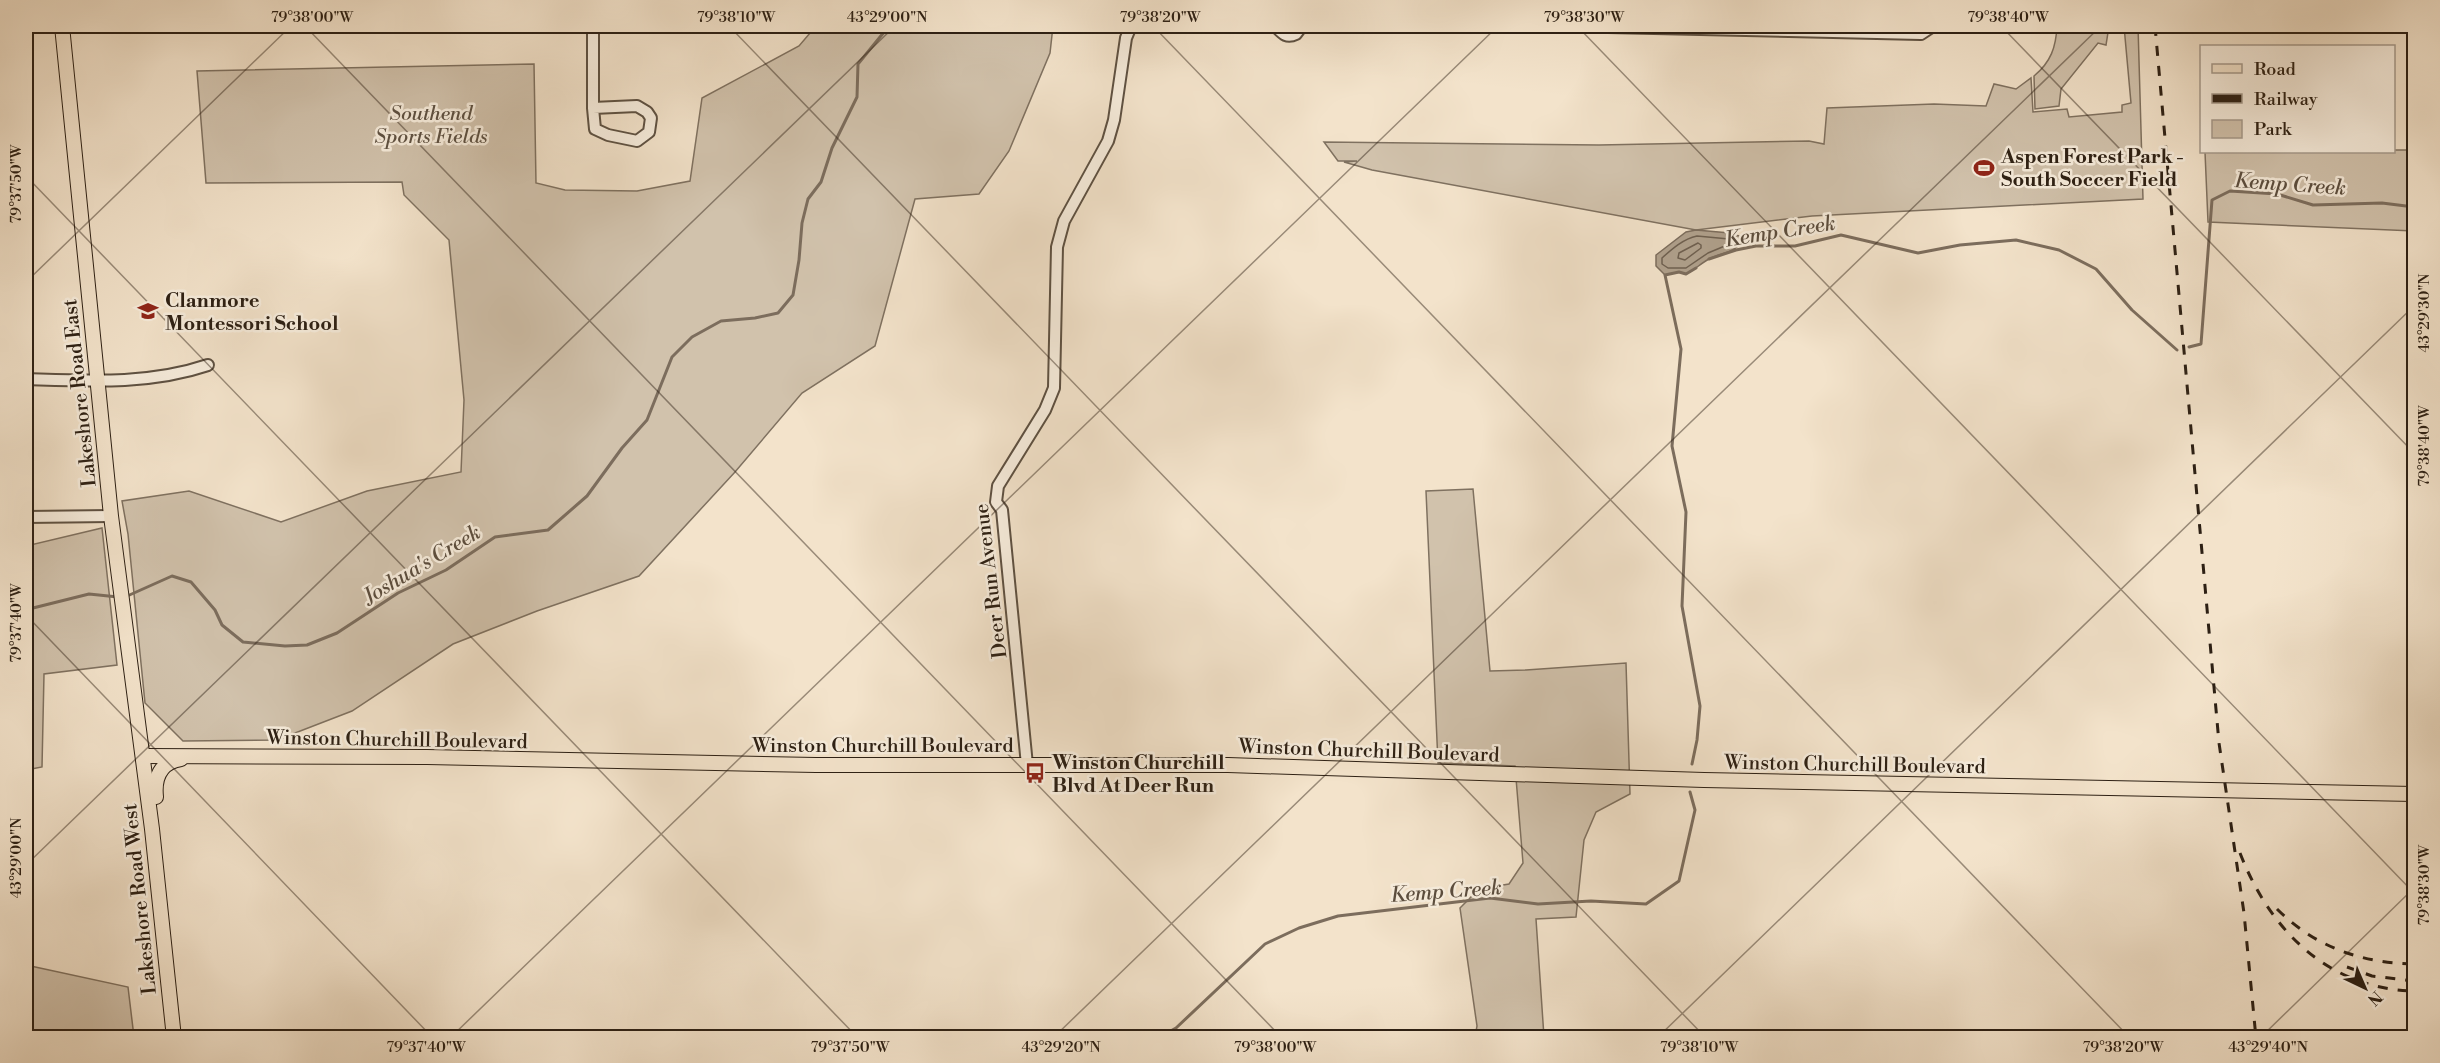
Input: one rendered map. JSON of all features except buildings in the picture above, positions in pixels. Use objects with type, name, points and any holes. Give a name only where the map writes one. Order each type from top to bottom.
[{"type":"main road","name":"Lakeshore Road East","points":[[62,26],[111,516],[143,756]]},
{"type":"main road","name":"Winston Churchill Boulevard","points":[[143,756],[427,757],[816,765],[1227,765],[1715,780],[2415,794]]},
{"type":"main road","name":"Lakeshore Road West","points":[[143,756],[174,1038]]},
{"type":"main road","points":[[152,829],[159,823],[155,781],[158,773],[176,759],[195,759],[205,756]]},
{"type":"street","points":[[593,26],[593,108],[595,129],[608,135],[637,141],[649,132],[651,118],[647,112],[637,106],[593,108]]},
{"type":"street","name":"Deer Run Avenue","points":[[1027,765],[1002,510],[996,502],[998,486],[1045,410],[1054,388],[1057,247],[1064,221],[1108,141],[1114,120],[1126,38],[1131,26]]},
{"type":"street","points":[[1275,26],[1289,36],[1296,34],[1302,26]]},
{"type":"street","points":[[1562,26],[1921,34],[1933,26]]},
{"type":"street","points":[[26,379],[97,382],[170,376],[208,366]]},
{"type":"street","points":[[26,517],[111,516]]},
{"type":"green space","name":"Southend Sports Fields","points":[[816,26],[1053,26],[1050,53],[1009,151],[979,194],[915,199],[875,346],[802,393],[735,472],[639,576],[537,611],[453,644],[352,711],[277,740],[183,741],[145,703],[128,534],[122,501],[189,491],[281,522],[367,491],[461,472],[464,400],[449,240],[404,195],[402,182],[206,183],[197,71],[534,64],[536,183],[565,190],[637,191],[690,181],[702,98],[799,46]]},
{"type":"green space","points":[[2057,26],[2109,26],[2106,45],[2098,43],[2061,89],[2059,106],[2035,109],[2034,76],[2052,54]]},
{"type":"green space","points":[[2124,26],[2138,26],[2143,199],[1812,216],[1696,230],[1372,170],[1344,162],[1357,161],[1338,161],[1324,142],[1599,145],[1809,141],[1824,144],[1827,108],[1934,104],[1986,106],[1994,84],[2016,89],[2031,78],[2033,112],[2067,109],[2069,117],[2122,112],[2122,105],[2131,103]]},
{"type":"green space","points":[[2395,150],[2414,150],[2414,231],[2208,222],[2205,153],[2395,153]]},
{"type":"green space","points":[[1473,489],[1490,671],[1626,663],[1630,794],[1596,812],[1584,840],[1576,917],[1536,919],[1544,1037],[1475,1037],[1477,1026],[1460,908],[1479,889],[1509,884],[1523,863],[1515,766],[1438,763],[1426,491]]},
{"type":"green space","points":[[102,528],[117,665],[44,674],[42,767],[26,770],[26,546]]},
{"type":"green space","points":[[26,965],[128,987],[134,1037],[26,1037]]},
{"type":"water","points":[[1696,230],[1730,233],[1745,238],[1733,250],[1708,260],[1686,274],[1679,272],[1665,275],[1656,266],[1656,255],[1686,232]]},
{"type":"waterway","name":"Joshua's Creek","points":[[125,597],[172,576],[191,582],[215,610],[222,625],[243,642],[285,646],[307,645],[337,633],[398,593],[446,570],[495,537],[548,530],[587,496],[622,448],[647,420],[672,357],[692,337],[721,321],[778,313],[793,295],[802,223],[808,199],[821,182],[832,148],[857,97],[858,64],[889,26]]},
{"type":"waterway","name":"Kemp Creek","points":[[2189,347],[2201,344],[2212,200],[2230,191],[2277,194],[2313,205],[2382,203],[2414,207]]},
{"type":"waterway","name":"Kemp Creek","points":[[1709,259],[1756,246],[1795,246],[1841,235],[1918,253],[1960,245],[2016,240],[2059,250],[2096,269],[2132,310],[2177,350]]},
{"type":"waterway","name":"Kemp Creek","points":[[1692,764],[1700,706],[1682,606],[1686,512],[1672,446],[1681,349],[1665,275],[1679,272],[1686,274],[1696,268]]},
{"type":"waterway","name":"Joshua's Creek","points":[[26,607],[33,608],[89,594],[118,597]]},
{"type":"waterway","name":"Kemp Creek","points":[[1158,1038],[1176,1028],[1265,944],[1299,928],[1338,916],[1490,898],[1538,904],[1591,901],[1646,904],[1679,881],[1695,810],[1690,792]]},
{"type":"railway","points":[[2155,26],[2219,743],[2244,913],[2256,1038]]},
{"type":"railway","points":[[2240,853],[2268,907],[2306,950],[2330,967],[2355,980],[2383,988],[2414,991]]},
{"type":"railway","points":[[2277,909],[2307,933],[2340,950],[2376,960],[2414,964]]},
{"type":"railway","points":[[2347,967],[2372,976],[2414,981]]},
{"type":"place","name":"Aspen Forest Park - South Soccer Field","points":[[1984,168]]},
{"type":"place","name":"Clanmore Montessori School","points":[[148,311]]},
{"type":"place","name":"Winston Churchill Blvd At Deer Run","points":[[1035,773]]}]
